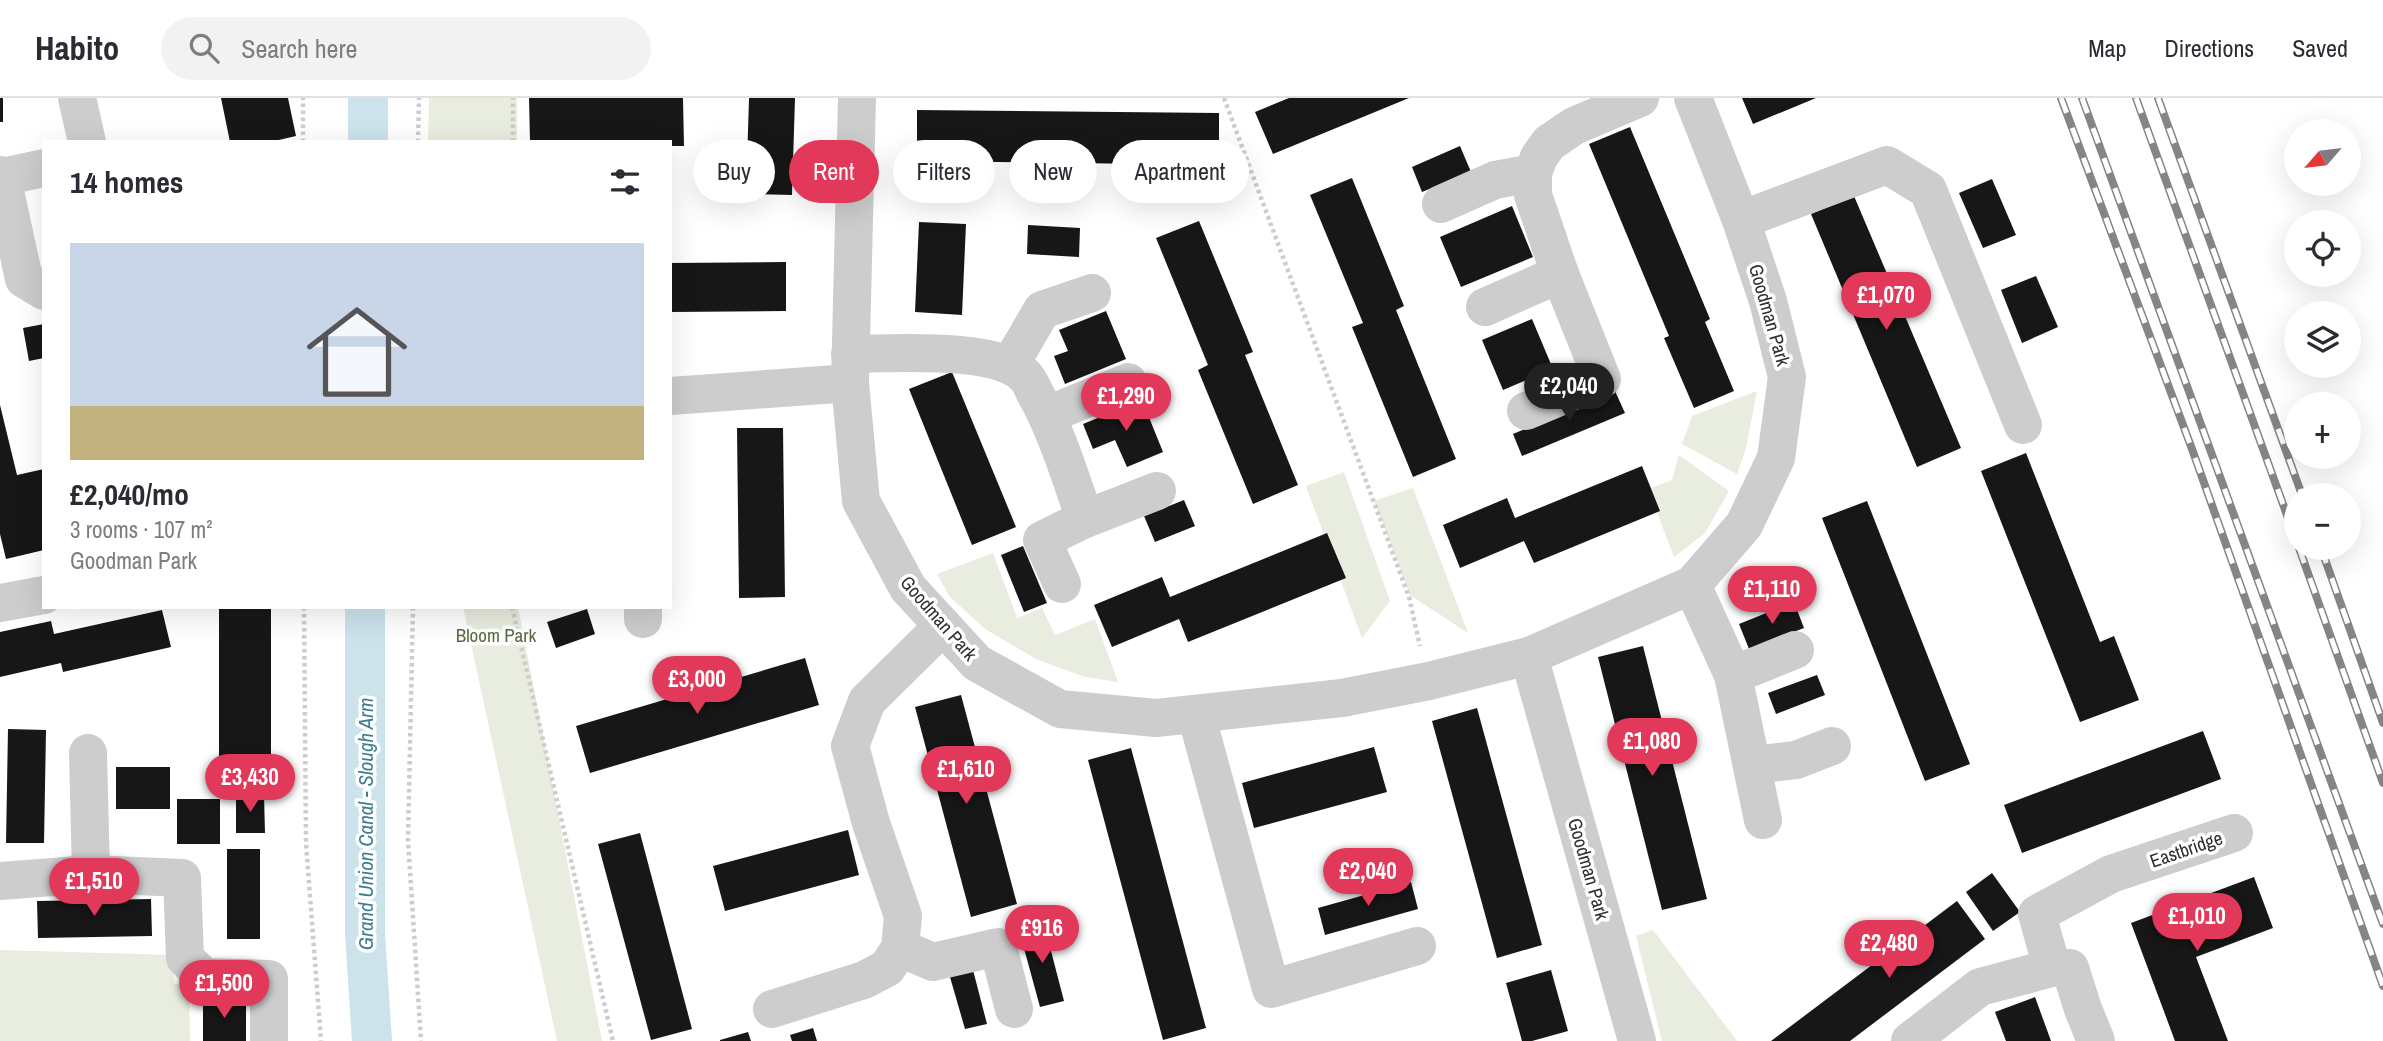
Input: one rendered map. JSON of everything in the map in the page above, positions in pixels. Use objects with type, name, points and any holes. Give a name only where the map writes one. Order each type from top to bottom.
[{"type":"street","points":[[77,98],[87,140]]},
{"type":"street","name":"Goodman Park","points":[[857,98],[850,369],[861,501],[908,588],[977,663],[1060,709],[1156,718],[1342,698],[1429,681],[1529,656],[1692,585],[1744,525],[1776,458],[1787,377],[1768,301],[1741,220],[1693,98]]},
{"type":"street","points":[[1527,411],[1602,379],[1560,274],[1533,195],[1533,173],[1539,157],[1549,143],[1574,126],[1640,98]]},
{"type":"street","points":[[1741,220],[1887,165],[1928,190],[2023,425]]},
{"type":"street","points":[[42,168],[1,176],[24,279],[42,290]]},
{"type":"street","points":[[1441,204],[1495,180],[1533,173]]},
{"type":"street","points":[[1485,307],[1560,274]]},
{"type":"street","points":[[1010,365],[1042,310],[1092,293]]},
{"type":"street","points":[[672,396],[947,355],[992,359],[1010,365],[1026,376],[1047,415],[1085,519]]},
{"type":"street","points":[[1047,415],[1128,382]]},
{"type":"street","points":[[1062,584],[1042,540],[1085,519],[1157,491]]},
{"type":"street","points":[[1692,585],[1733,675],[1763,820]]},
{"type":"street","points":[[0,603],[42,595]]},
{"type":"street","points":[[772,1009],[864,980],[887,968],[900,948],[904,916],[871,823],[850,746],[867,701],[943,626]]},
{"type":"street","points":[[1733,675],[1796,650]]},
{"type":"street","name":"Goodman Park","points":[[1529,656],[1636,1041]]},
{"type":"street","points":[[1196,714],[1270,989],[1417,946]]},
{"type":"street","points":[[1752,765],[1796,760],[1832,746]]},
{"type":"street","points":[[88,752],[91,874]]},
{"type":"street","name":"Eastbridge","points":[[2052,968],[2037,914],[2111,874],[2234,832]]},
{"type":"street","points":[[0,881],[91,874],[182,878],[185,958],[204,977],[269,979],[269,1041]]},
{"type":"street","points":[[900,948],[933,962],[998,947],[1014,1009]]},
{"type":"street","points":[[1910,1041],[1980,987],[2052,968],[2070,968],[2096,1041]]},
{"type":"path","points":[[303,98],[303,140]]},
{"type":"path","points":[[418,140],[419,98]]},
{"type":"path","points":[[513,98],[513,140]]},
{"type":"path","points":[[1224,98],[1409,597],[1429,681]]},
{"type":"path","points":[[304,609],[306,843],[321,1041]]},
{"type":"path","points":[[412,609],[408,841],[421,1041]]},
{"type":"path","points":[[512,609],[613,1041]]},
{"type":"green space","points":[[429,98],[517,98],[517,140],[428,140]]},
{"type":"green space","points":[[1757,391],[1746,448],[1737,474],[1682,444],[1692,416]]},
{"type":"green space","points":[[1679,455],[1729,491],[1705,533],[1674,557],[1648,489],[1672,480]]},
{"type":"green space","points":[[1344,472],[1390,601],[1362,638],[1306,486]]},
{"type":"green space","points":[[1413,488],[1468,633],[1410,595],[1374,501]]},
{"type":"green space","points":[[993,553],[1017,618],[1042,608],[1055,635],[1095,619],[1118,682],[1085,677],[1036,659],[985,629],[950,597],[937,574]]},
{"type":"green space","name":"Bloom Park","points":[[463,609],[518,609],[602,1041],[557,1041]]},
{"type":"green space","points":[[1653,930],[1737,1041],[1662,1041],[1636,936]]},
{"type":"green space","points":[[0,950],[173,955],[174,984],[189,984],[190,1041],[0,1041]]},
{"type":"building","points":[[0,98],[3,98],[3,122],[0,122]]},
{"type":"building","points":[[221,98],[288,98],[296,136],[279,140],[230,140]]},
{"type":"building","points":[[529,98],[683,98],[684,146],[672,146],[672,140],[530,140]]},
{"type":"building","points":[[749,98],[795,98],[794,140],[789,140],[789,195],[775,195],[775,140],[748,140]]},
{"type":"building","points":[[1289,98],[1409,98],[1273,154],[1255,112]]},
{"type":"building","points":[[1742,98],[1816,98],[1753,124]]},
{"type":"building","points":[[917,110],[1219,113],[1219,140],[1111,140],[1111,164],[1097,163],[1097,140],[1009,140],[1009,162],[995,162],[995,140],[917,140]]},
{"type":"building","points":[[1630,127],[1710,319],[1705,322],[1734,391],[1694,408],[1664,338],[1669,336],[1589,144]]},
{"type":"building","points":[[1460,146],[1471,172],[1422,192],[1412,167]]},
{"type":"building","points":[[1352,178],[1404,306],[1396,310],[1456,459],[1413,477],[1352,327],[1363,323],[1310,195]]},
{"type":"building","points":[[1992,179],[2016,235],[1983,248],[1959,193]]},
{"type":"building","points":[[1854,196],[1961,448],[1917,467],[1811,214]]},
{"type":"building","points":[[1512,206],[1533,257],[1461,287],[1440,237]]},
{"type":"building","points":[[1199,221],[1253,352],[1245,355],[1298,485],[1253,504],[1198,370],[1208,365],[1156,238]]},
{"type":"building","points":[[919,222],[966,224],[962,315],[915,312]]},
{"type":"building","points":[[1028,225],[1080,228],[1079,257],[1027,254]]},
{"type":"building","points":[[786,262],[786,311],[672,312],[672,263]]},
{"type":"building","points":[[2036,276],[2058,327],[2022,343],[2001,290]]},
{"type":"building","points":[[1106,311],[1126,359],[1065,384],[1054,356],[1068,351],[1059,330]]},
{"type":"building","points":[[1532,319],[1553,369],[1503,390],[1482,340]]},
{"type":"building","points":[[42,324],[42,358],[29,361],[23,328]]},
{"type":"building","points":[[952,372],[1016,527],[972,545],[909,389]]},
{"type":"building","points":[[1615,391],[1625,413],[1522,456],[1513,434]]},
{"type":"building","points":[[1142,400],[1163,452],[1127,467],[1115,440],[1093,449],[1083,424]]},
{"type":"building","points":[[0,405],[17,475],[42,469],[42,550],[6,559],[0,534]]},
{"type":"building","points":[[737,428],[783,428],[785,597],[739,598]]},
{"type":"building","points":[[2026,453],[2100,642],[2114,636],[2139,700],[2080,722],[1981,471]]},
{"type":"building","points":[[1642,466],[1660,511],[1534,563],[1524,541],[1460,568],[1443,525],[1507,498],[1515,518]]},
{"type":"building","points":[[1184,500],[1195,526],[1155,542],[1144,516]]},
{"type":"building","points":[[1867,501],[1970,764],[1925,781],[1822,518]]},
{"type":"building","points":[[1327,533],[1346,578],[1188,642],[1179,619],[1112,647],[1094,605],[1162,577],[1170,597]]},
{"type":"building","points":[[1023,546],[1047,603],[1024,612],[1001,555]]},
{"type":"building","points":[[1794,602],[1804,628],[1749,649],[1739,624]]},
{"type":"building","points":[[219,609],[271,609],[271,779],[219,780]]},
{"type":"building","points":[[587,609],[595,634],[556,648],[547,622]]},
{"type":"building","points":[[162,610],[171,647],[63,672],[61,663],[0,677],[0,632],[51,621],[54,634]]},
{"type":"building","points":[[1643,646],[1707,899],[1662,910],[1598,657]]},
{"type":"building","points":[[805,658],[819,705],[590,773],[576,726]]},
{"type":"building","points":[[1817,675],[1825,695],[1776,714],[1768,693]]},
{"type":"building","points":[[961,695],[1017,904],[971,917],[915,707]]},
{"type":"building","points":[[1477,708],[1542,945],[1497,958],[1432,721]]},
{"type":"building","points":[[8,729],[46,730],[44,843],[6,843]]},
{"type":"building","points":[[2203,731],[2221,779],[2022,853],[2004,805]]},
{"type":"building","points":[[1374,747],[1387,792],[1254,828],[1242,783]]},
{"type":"building","points":[[1131,748],[1206,1028],[1163,1040],[1088,760]]},
{"type":"building","points":[[116,767],[170,767],[170,809],[116,809]]},
{"type":"building","points":[[236,795],[264,795],[265,833],[236,833]]},
{"type":"building","points":[[177,799],[220,799],[220,844],[177,844]]},
{"type":"building","points":[[848,830],[859,875],[725,911],[713,866]]},
{"type":"building","points":[[640,833],[692,1029],[651,1040],[598,844]]},
{"type":"building","points":[[227,849],[260,849],[260,939],[227,939]]},
{"type":"building","points":[[1992,873],[2020,912],[1993,931],[1966,892]]},
{"type":"building","points":[[2254,877],[2273,928],[2196,957],[2228,1041],[2175,1041],[2131,923]]},
{"type":"building","points":[[1411,882],[1418,909],[1325,935],[1318,908]]},
{"type":"building","points":[[151,899],[152,936],[38,938],[37,901]]},
{"type":"building","points":[[1957,901],[1985,939],[1850,1041],[1771,1041]]},
{"type":"building","points":[[1044,924],[1064,1001],[1040,1007],[1019,930]]},
{"type":"building","points":[[973,970],[987,1024],[965,1029],[950,977]]},
{"type":"building","points":[[1551,970],[1568,1031],[1532,1041],[1522,1041],[1506,983]]},
{"type":"building","points":[[2035,997],[2051,1041],[2006,1041],[1995,1012]]},
{"type":"building","points":[[203,998],[246,998],[246,1041],[203,1041]]},
{"type":"building","points":[[813,1028],[817,1041],[792,1041],[790,1035]]},
{"type":"building","points":[[748,1032],[751,1041],[720,1041],[720,1040]]},
{"type":"waterway","name":"Grand Union Canal - Slough Arm","points":[[368,98],[368,140]]},
{"type":"waterway","name":"Grand Union Canal - Slough Arm","points":[[365,609],[365,934],[372,1041]]},
{"type":"railway","points":[[2061,98],[2192,449],[2383,986]]},
{"type":"railway","points":[[2082,98],[2383,924]]},
{"type":"railway","points":[[2136,98],[2284,507]]},
{"type":"railway","points":[[2158,98],[2298,483]]},
{"type":"railway","points":[[2303,560],[2383,783]]},
{"type":"railway","points":[[2325,560],[2383,723]]}]
